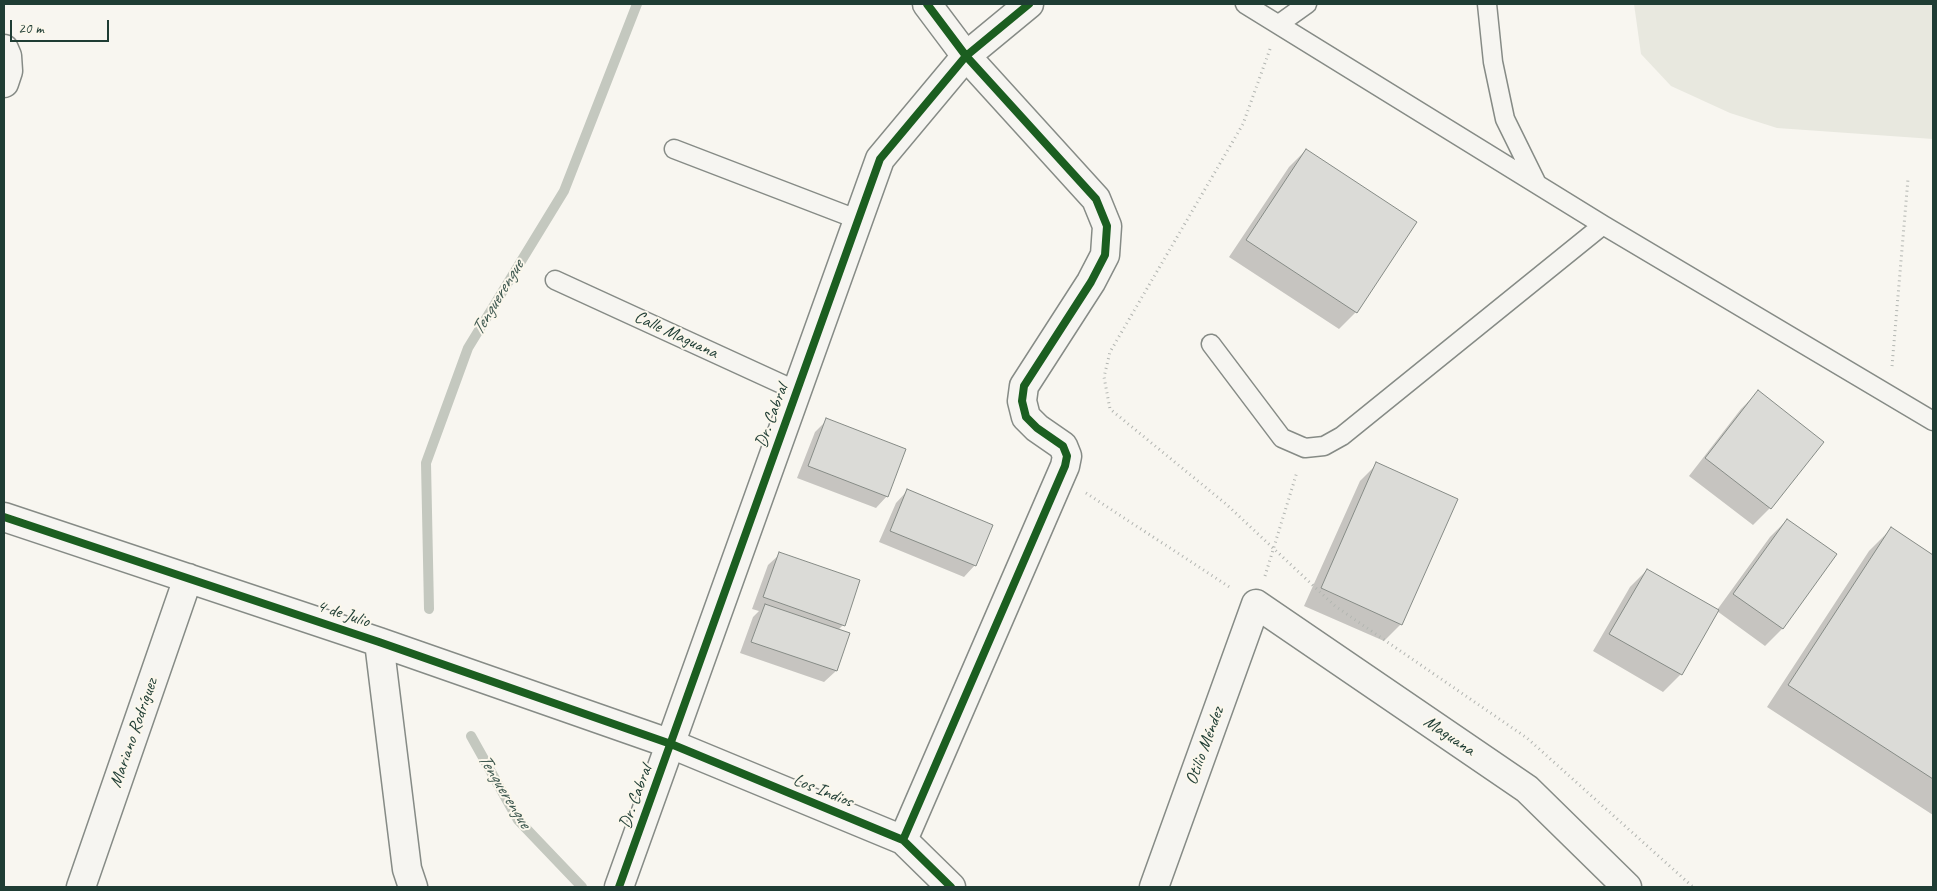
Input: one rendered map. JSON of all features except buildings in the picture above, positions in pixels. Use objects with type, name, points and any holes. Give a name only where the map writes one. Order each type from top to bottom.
[{"type":"street","points":[[903,840],[1061,476],[1067,456],[1063,446],[1037,428],[1026,416],[1022,401],[1024,386],[1091,282],[1105,255],[1108,226],[1096,199],[966,56],[927,4]]},
{"type":"street","name":"Dr. Cabral","points":[[620,887],[880,159],[966,56],[1030,4]]},
{"type":"street","points":[[4,49],[7,56],[8,72],[4,83]]},
{"type":"street","name":"4 de Julio","points":[[4,517],[378,642],[670,744]]},
{"type":"street","name":"Mariano Rodríguez","points":[[81,887],[188,578]]},
{"type":"street","name":"Otilio Méndez","points":[[1154,887],[1256,604]]},
{"type":"street","name":"Maguana","points":[[1256,604],[1527,790],[1628,887]]},
{"type":"street","points":[[378,642],[407,870],[413,887]]},
{"type":"street","name":"Los Indios","points":[[670,744],[903,840],[951,887]]},
{"type":"lane","points":[[1246,4],[1603,225],[1933,421]]},
{"type":"lane","points":[[1279,24],[1308,4]]},
{"type":"lane","points":[[1487,4],[1494,62],[1505,119],[1536,182]]},
{"type":"lane","points":[[674,149],[859,220]]},
{"type":"lane","points":[[1211,344],[1282,438],[1305,448],[1324,446],[1342,436],[1603,225]]},
{"type":"lane","name":"Calle Maguana","points":[[555,280],[797,390]]},
{"type":"path","points":[[1279,24],[1243,124],[1110,352],[1104,377],[1110,409],[1226,504],[1335,606],[1527,738],[1693,887]]},
{"type":"path","points":[[1890,395],[1908,179]]},
{"type":"path","points":[[1061,476],[1256,604],[1305,448]]},
{"type":"shaded area","points":[[1634,4],[1933,4],[1933,139],[1777,128],[1730,113],[1671,86],[1641,54]]},
{"type":"waterway","name":"Tenguerengue","points":[[429,609],[426,463],[468,348],[564,191],[637,4]]},
{"type":"waterway","name":"Tenguerengue","points":[[471,736],[518,820],[582,887]]},
{"type":"cycle path","points":[[903,840],[1065,466],[1067,456],[1063,446],[1037,428],[1026,417],[1022,401],[1024,386],[1091,282],[1105,255],[1107,226],[1096,199],[966,56],[927,4]]},
{"type":"cycle path","points":[[619,887],[880,159],[966,56],[1029,4]]},
{"type":"cycle path","points":[[4,517],[379,642],[671,744],[903,840],[951,887]]}]
